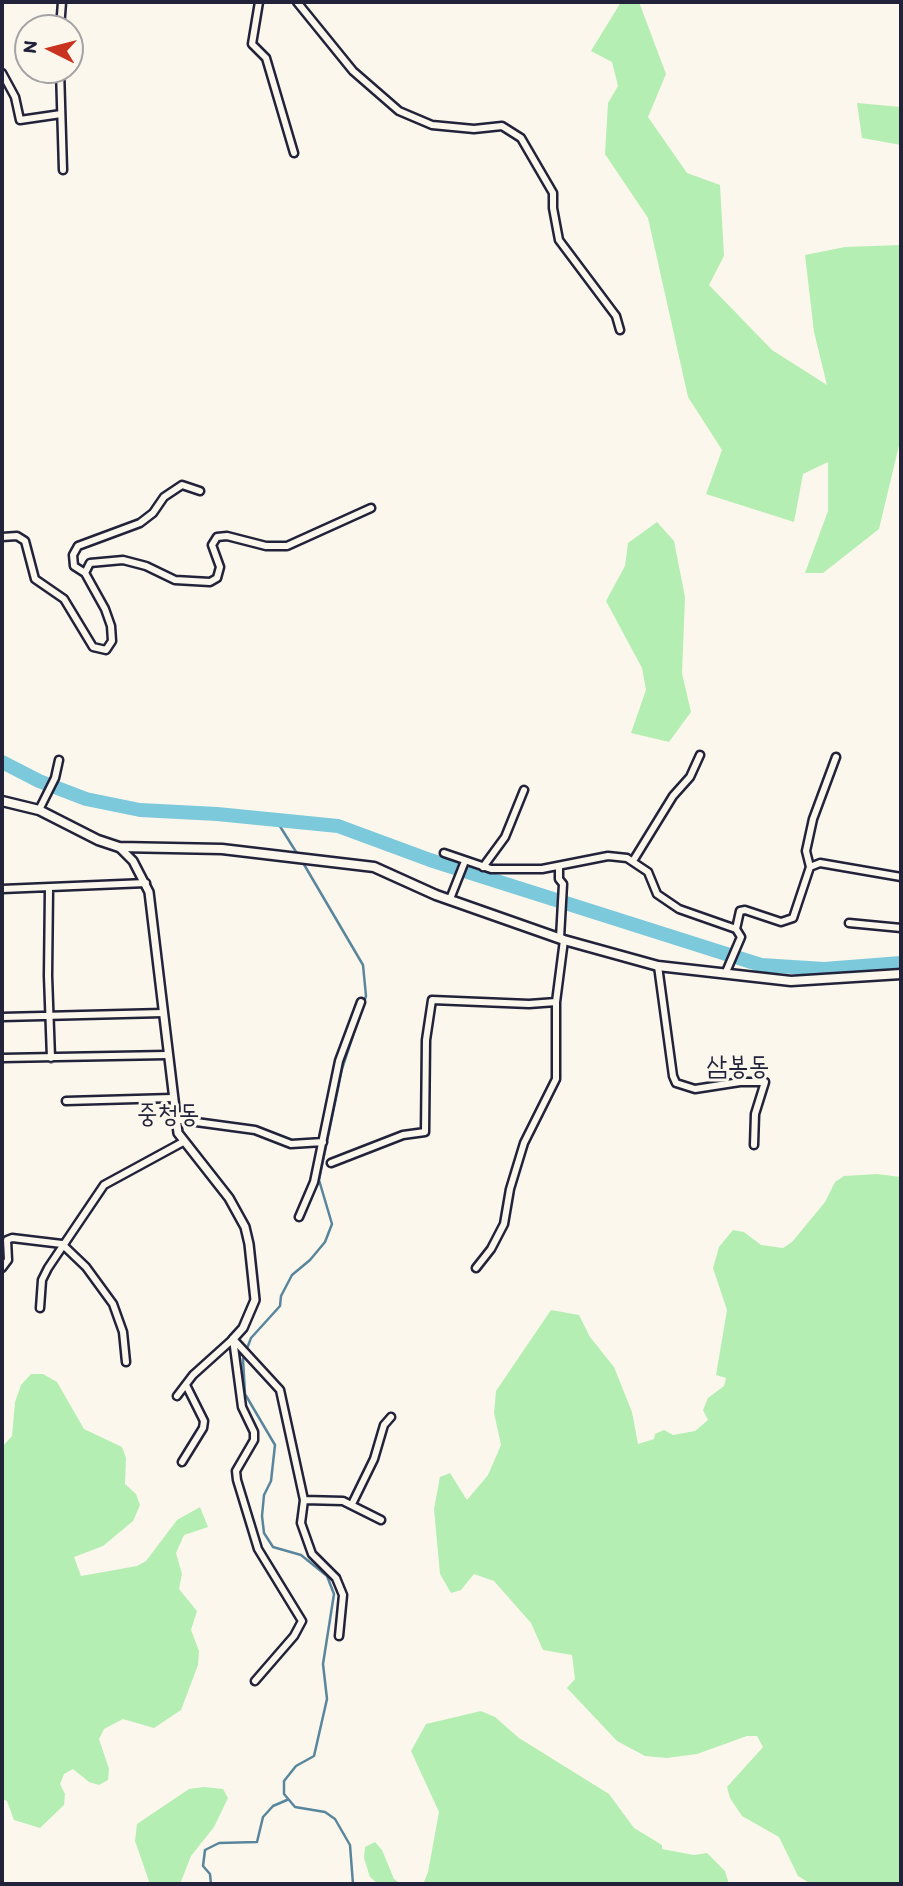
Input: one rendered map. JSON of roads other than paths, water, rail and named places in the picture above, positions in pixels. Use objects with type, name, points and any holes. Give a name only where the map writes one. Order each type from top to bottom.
[{"type":"main road","points":[[2,801],[39,810],[98,840],[119,847],[222,849],[374,867],[450,899],[562,939],[658,966],[729,969],[804,981],[901,974]]},
{"type":"street","points":[[259,2],[252,44],[266,58],[294,153]]},
{"type":"street","points":[[298,2],[353,71],[399,110],[432,125],[474,129],[502,126],[522,138],[553,193],[559,240],[616,316],[620,330]]},
{"type":"street","points":[[2,73],[15,97],[20,120],[61,114]]},
{"type":"street","points":[[60,84],[63,170]]},
{"type":"street","points":[[2,537],[17,536],[24,541],[35,579],[64,599],[93,648],[106,650],[112,641],[111,626],[105,609],[85,573],[74,566],[73,555],[78,546],[140,523],[153,513],[164,497],[182,485],[200,491]]},
{"type":"street","points":[[85,573],[90,563],[124,560],[146,566],[175,580],[210,582],[217,578],[220,567],[212,545],[221,535],[267,546],[287,546],[372,509]]},
{"type":"street","points":[[633,861],[673,796],[690,778],[700,755]]},
{"type":"street","points":[[736,929],[740,911],[745,910],[781,922],[793,918],[810,867],[807,862],[808,838],[836,757]]},
{"type":"street","points":[[39,810],[55,778],[59,760]]},
{"type":"street","points":[[483,867],[505,837],[524,790]]},
{"type":"street","points":[[119,847],[133,861],[146,883],[152,906],[174,1119],[183,1142],[237,1211],[249,1244],[255,1300],[243,1328],[177,1396]]},
{"type":"street","points":[[444,853],[483,867],[559,867],[608,856],[633,861],[648,872],[657,894],[673,905],[736,929],[741,937],[729,969]]},
{"type":"street","points":[[450,899],[464,862]]},
{"type":"street","points":[[810,867],[820,863],[901,877]]},
{"type":"street","points":[[476,1268],[491,1249],[504,1224],[510,1189],[524,1143],[556,1079],[556,1002],[562,939],[563,884],[559,879],[559,867]]},
{"type":"street","points":[[2,888],[49,889],[146,883]]},
{"type":"street","points":[[49,889],[51,1058]]},
{"type":"street","points":[[849,923],[901,928]]},
{"type":"street","points":[[658,966],[676,1083],[695,1089],[740,1082],[765,1082],[755,1114],[754,1145]]},
{"type":"street","points":[[331,1163],[403,1135],[425,1132],[426,1040],[432,1000],[529,1004],[556,1002]]},
{"type":"street","points":[[299,1217],[314,1182],[339,1061],[361,1003]]},
{"type":"street","points":[[2,1017],[163,1013]]},
{"type":"street","points":[[2,1058],[167,1055]]},
{"type":"street","points":[[66,1101],[172,1098]]},
{"type":"street","points":[[174,1119],[261,1131],[292,1144],[323,1142]]},
{"type":"street","points":[[40,1308],[42,1280],[62,1244],[104,1185],[183,1142]]},
{"type":"street","points":[[2,1268],[8,1260],[4,1239],[62,1244],[86,1267],[113,1304],[123,1332],[126,1362]]},
{"type":"street","points":[[233,1339],[280,1390],[304,1500],[301,1523],[312,1554],[336,1578],[343,1595],[339,1636]]},
{"type":"street","points":[[233,1339],[242,1407],[254,1432],[254,1440],[236,1471],[237,1480],[258,1549],[302,1621],[294,1636],[255,1681]]},
{"type":"street","points":[[182,1462],[203,1428],[204,1421],[186,1385]]},
{"type":"street","points":[[352,1504],[374,1459],[384,1424],[391,1417]]},
{"type":"street","points":[[304,1500],[352,1504],[381,1520]]},
{"type":"waterway","points":[[2,762],[39,781],[86,799],[140,810],[217,814],[338,826],[430,860],[761,965],[824,969],[901,963]]},
{"type":"waterway","points":[[276,820],[298,855]]},
{"type":"waterway","points":[[302,861],[363,965],[366,996],[342,1069],[319,1180],[332,1224],[325,1242],[310,1260],[292,1275],[281,1296],[280,1306],[251,1338],[243,1359],[245,1394],[275,1445],[271,1481],[264,1495],[264,1533],[273,1547],[301,1555],[327,1576],[334,1594],[323,1664],[327,1699],[314,1756],[296,1766],[284,1781],[284,1794],[295,1807],[325,1812],[335,1819],[350,1845],[353,1884]]},
{"type":"waterway","points":[[211,1884],[210,1874],[203,1866],[205,1850],[219,1843],[257,1842],[263,1817],[273,1806],[287,1800]]},
{"type":"district","name":"삼봉동","points":[[738,1067]]},
{"type":"district","name":"중청동","points":[[168,1115]]}]
